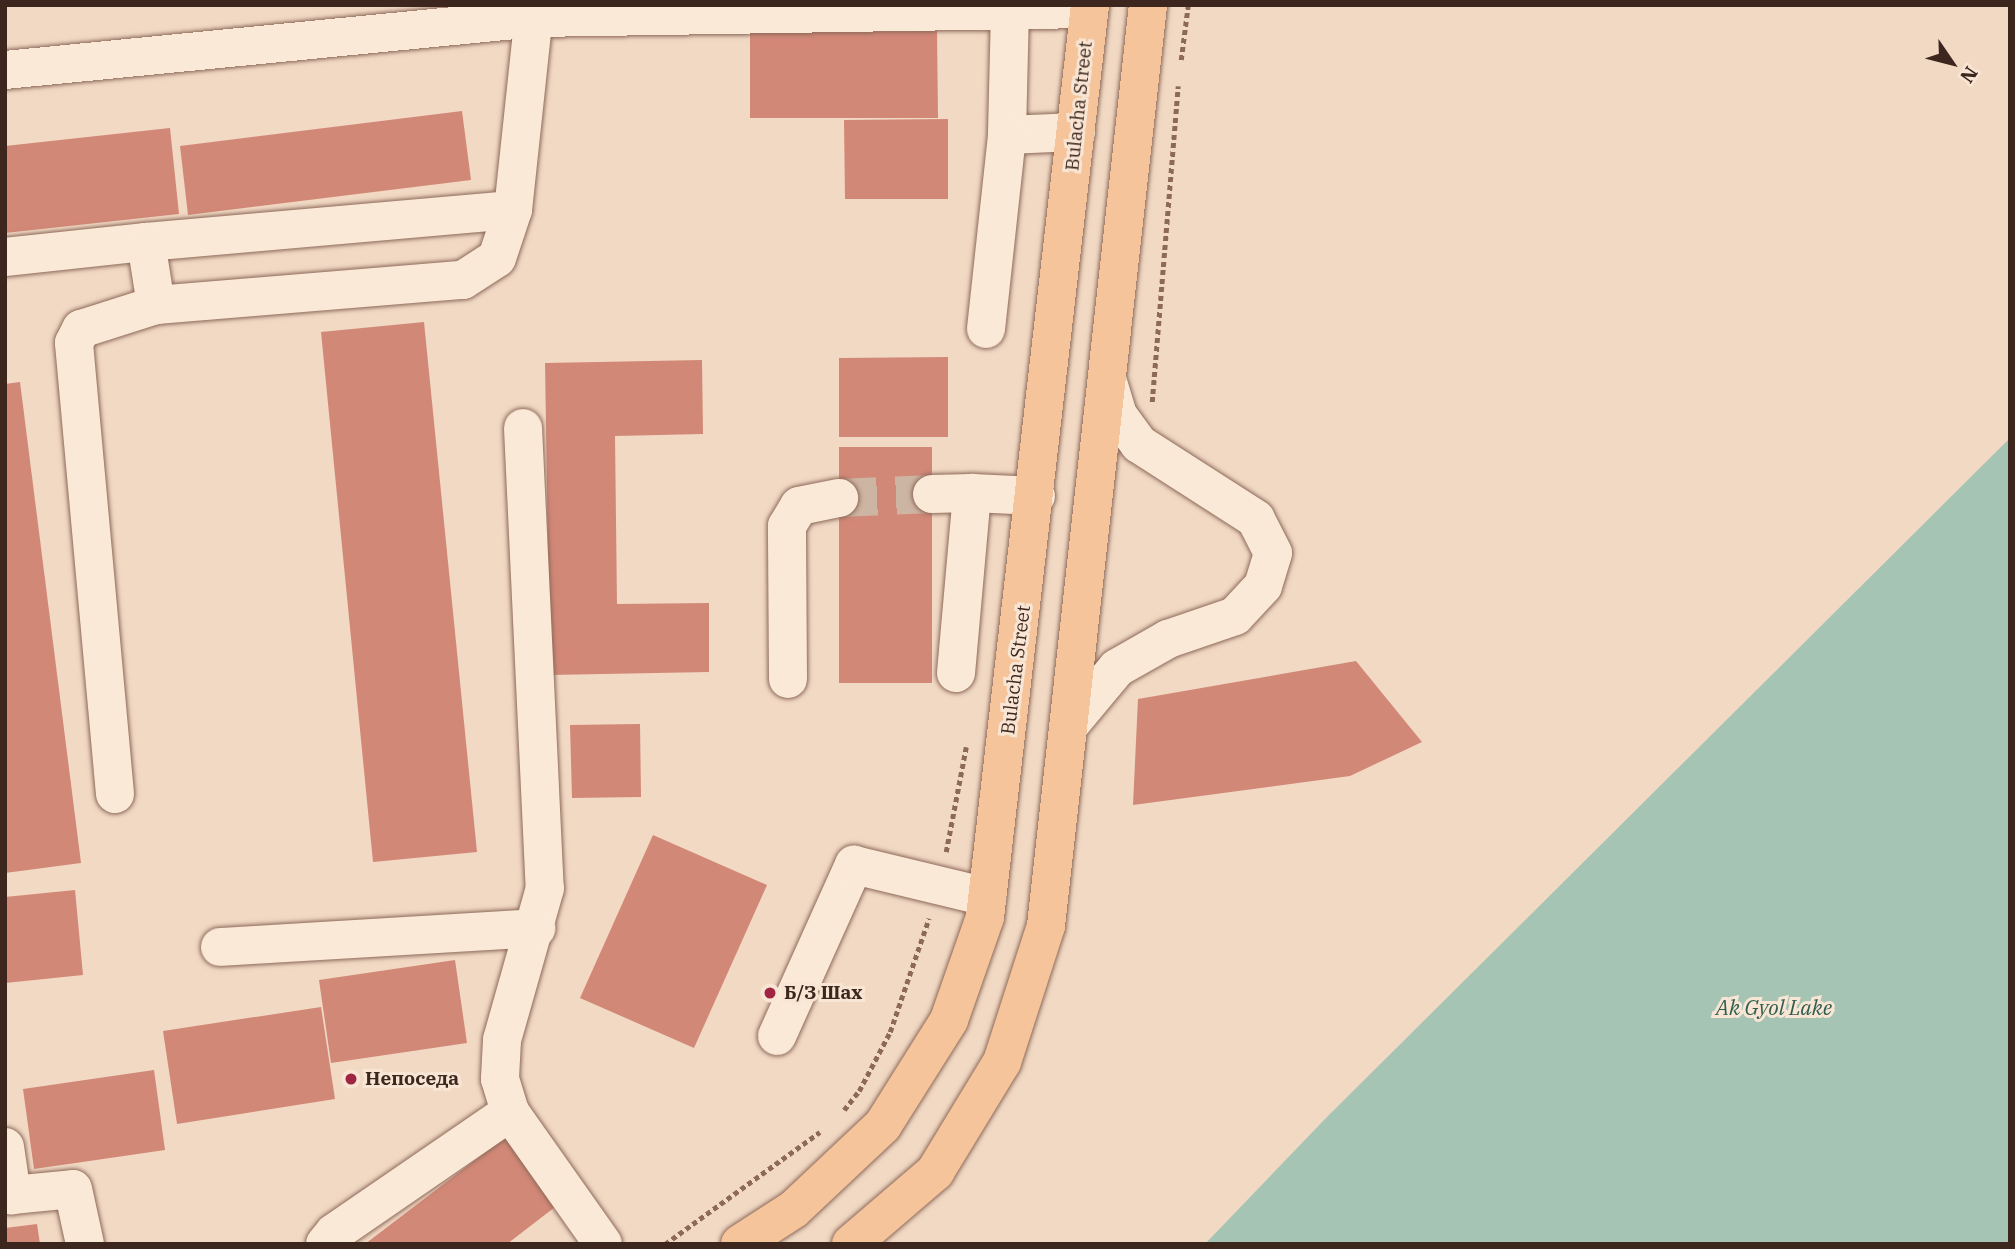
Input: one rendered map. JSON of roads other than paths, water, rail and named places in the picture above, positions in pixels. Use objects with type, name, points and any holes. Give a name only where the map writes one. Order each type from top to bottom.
[{"type":"main road","points":[[851,1244],[934,1172],[1002,1062],[1046,926],[1072,722],[1148,5]]},
{"type":"main road","name":"Bulacha Street","points":[[740,1244],[794,1209],[883,1125],[949,1020],[985,917],[1037,496],[1090,7]]},
{"type":"street","points":[[5,70],[535,12],[1010,10],[1090,7]]},
{"type":"street","points":[[986,329],[1007,135],[1010,10]]},
{"type":"street","points":[[115,794],[74,343],[81,329],[95,321],[156,305],[463,280],[497,258],[513,210],[535,12]]},
{"type":"street","points":[[1007,135],[1076,132]]},
{"type":"street","points":[[5,257],[513,210]]},
{"type":"street","points":[[146,242],[156,305]]},
{"type":"street","points":[[1072,722],[1117,668],[1168,639],[1235,616],[1263,586],[1273,553],[1256,519],[1148,450],[1118,415],[1107,380]]},
{"type":"street","points":[[523,428],[544,802],[545,888],[536,928],[502,1040],[500,1079],[510,1112],[603,1244]]},
{"type":"street","points":[[956,673],[972,493]]},
{"type":"street","points":[[932,494],[1037,496]]},
{"type":"street","points":[[788,679],[787,526],[799,506],[839,498]]},
{"type":"street","points":[[777,1036],[854,864],[987,897]]},
{"type":"street","points":[[220,947],[536,928]]},
{"type":"street","points":[[325,1244],[334,1233],[510,1112]]},
{"type":"street","points":[[5,1146],[9,1196],[73,1189],[85,1244]]},
{"type":"water","name":"Ak Gyol Lake","points":[[2010,438],[2010,1244],[1205,1244],[1326,1118]]},
{"type":"tunnel","points":[[839,498],[932,494]]},
{"type":"place","name":"Б/З Шах","points":[[770,993]]},
{"type":"place","name":"Непоседа","points":[[351,1079]]}]
